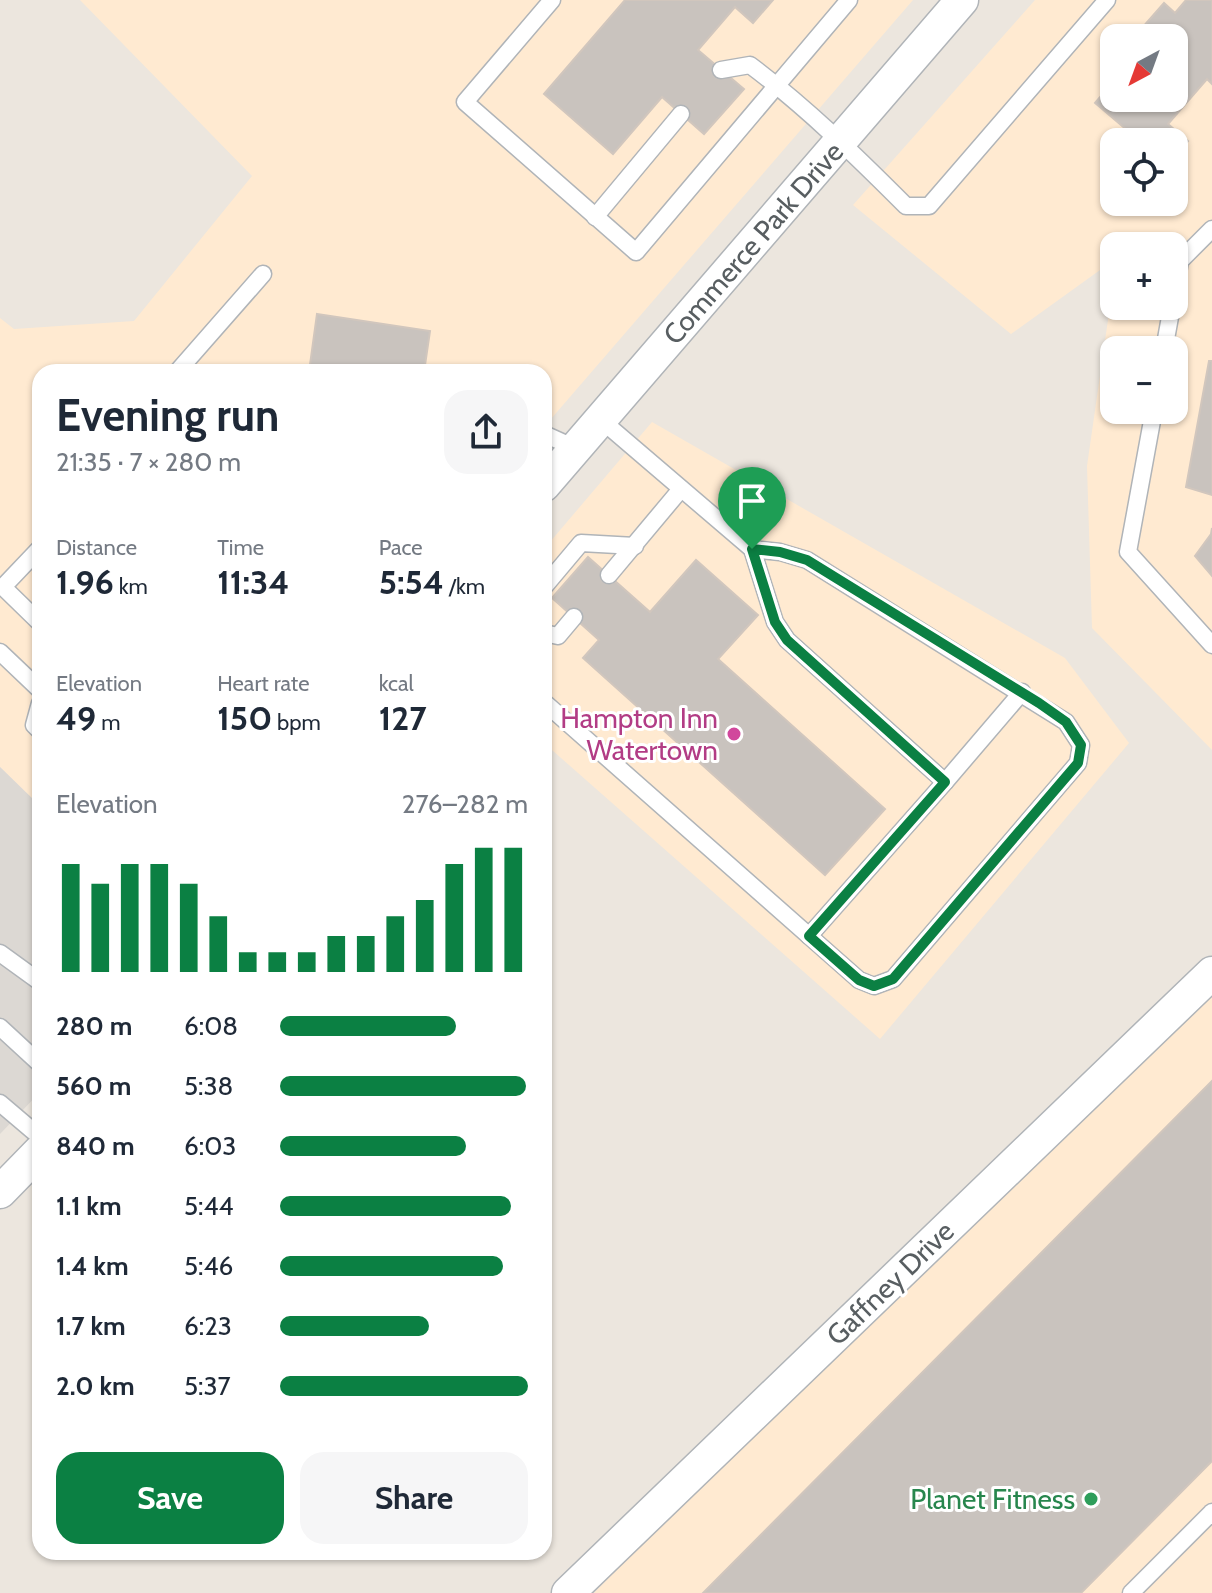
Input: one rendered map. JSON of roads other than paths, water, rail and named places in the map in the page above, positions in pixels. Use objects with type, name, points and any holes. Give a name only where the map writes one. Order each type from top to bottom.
[{"type":"street","name":"Commerce Park Drive","points":[[552,475],[962,0]]},
{"type":"street","name":"Gaffney Drive","points":[[568,1593],[1212,973]]},
{"type":"street","points":[[0,1192],[32,1159]]},
{"type":"lane","points":[[552,0],[465,102],[636,252],[849,0]]},
{"type":"lane","points":[[721,70],[750,65],[778,85],[906,206],[929,206],[1107,0]]},
{"type":"lane","points":[[595,217],[681,114]]},
{"type":"lane","points":[[1188,253],[1212,229]]},
{"type":"lane","points":[[184,364],[263,274]]},
{"type":"lane","points":[[600,419],[752,549],[775,622],[787,640],[945,782]]},
{"type":"lane","points":[[1151,424],[1128,552],[1212,645]]},
{"type":"lane","points":[[552,438],[575,448]]},
{"type":"lane","points":[[609,575],[681,489]]},
{"type":"lane","points":[[552,577],[581,543],[635,546]]},
{"type":"lane","points":[[552,709],[859,980],[874,986],[893,979],[1078,763],[1081,745],[1066,722],[1022,692],[807,560],[780,552],[752,549]]},
{"type":"lane","points":[[32,556],[1,588],[32,616]]},
{"type":"lane","points":[[552,635],[558,636],[574,617]]},
{"type":"lane","points":[[0,652],[32,682]]},
{"type":"lane","points":[[809,936],[1022,692]]},
{"type":"lane","points":[[0,953],[32,976]]},
{"type":"lane","points":[[0,1027],[32,1057]]},
{"type":"lane","points":[[0,1103],[32,1130]]},
{"type":"lane","points":[[1131,1593],[1212,1512]]},
{"type":"place","name":"Hampton Inn Watertown","points":[[734,734]]},
{"type":"place","name":"Planet Fitness","points":[[1091,1499]]}]
